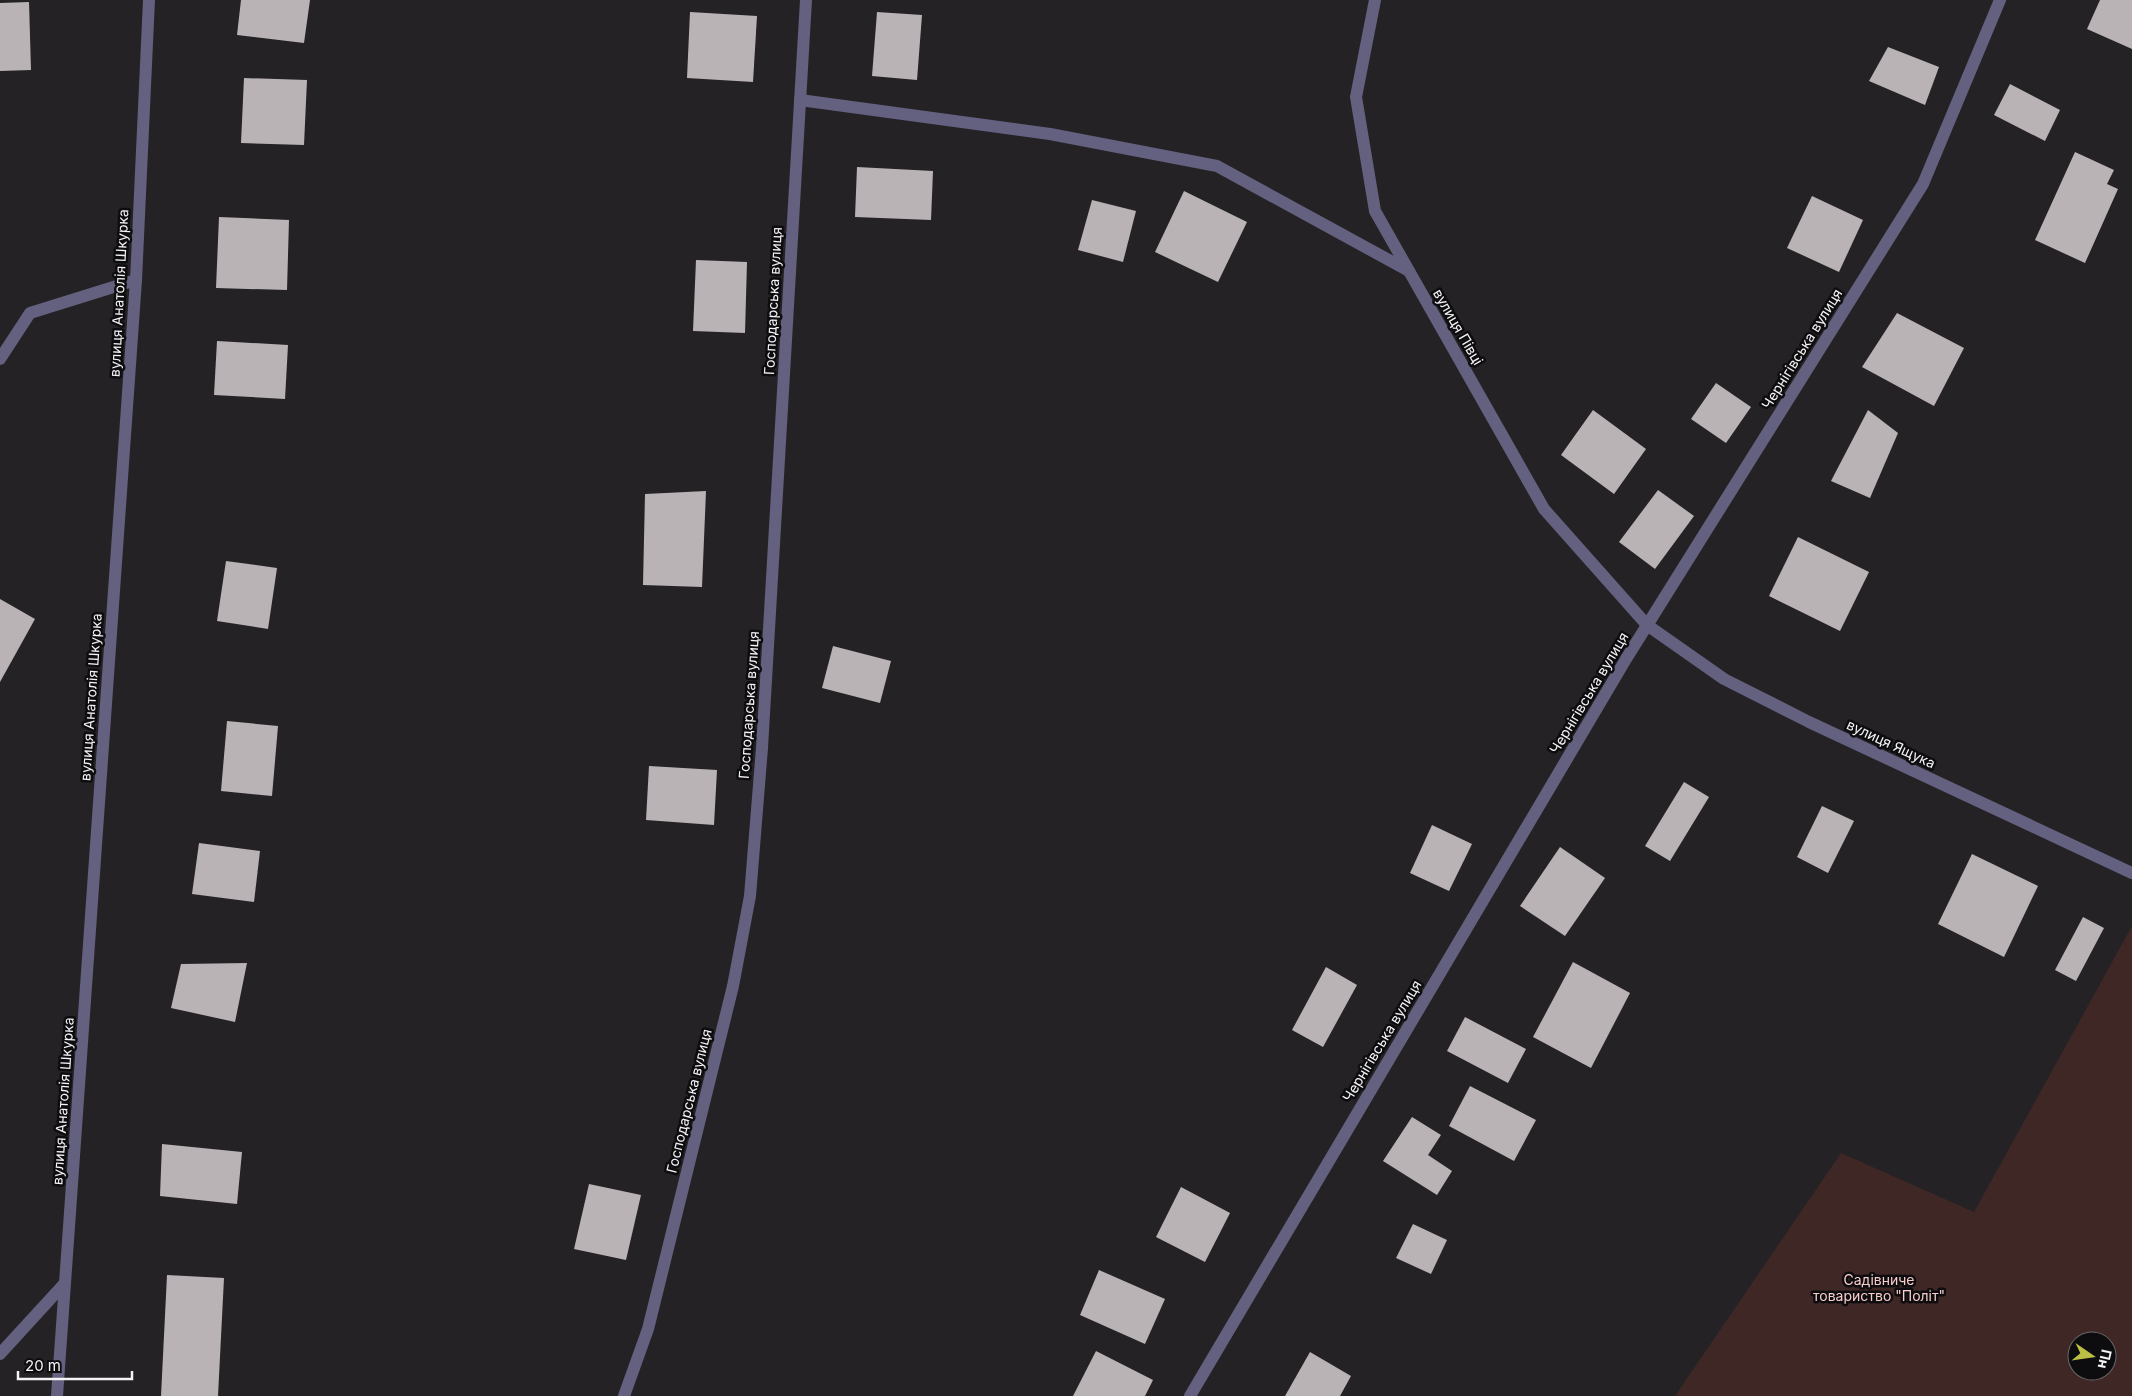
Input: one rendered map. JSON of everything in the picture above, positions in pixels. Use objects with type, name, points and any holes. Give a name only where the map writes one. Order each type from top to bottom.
[{"type":"street","name":"вулиця Анатолія Шкурка","points":[[57,1396],[136,280],[149,0]]},
{"type":"street","name":"Господарська вулиця","points":[[624,1396],[648,1329],[733,986],[750,896],[762,748],[806,0]]},
{"type":"street","name":"вулиця Півці","points":[[1375,0],[1356,97],[1375,211],[1544,509],[1647,625]]},
{"type":"street","name":"Чернігівська вулиця","points":[[1190,1396],[1647,625],[1923,184],[2000,0]]},
{"type":"street","points":[[800,100],[1050,134],[1217,166],[1409,271]]},
{"type":"street","points":[[0,359],[30,313],[136,280]]},
{"type":"street","name":"вулиця Ящука","points":[[1647,625],[1724,679],[1809,722],[2132,873]]},
{"type":"street","points":[[0,1354],[65,1283]]},
{"type":"green space","name":"Садівниче товариство \"Політ\"","points":[[2132,926],[2132,1396],[1675,1396],[1841,1153],[1974,1212]]},
{"type":"building","points":[[241,0],[310,0],[304,43],[237,35]]},
{"type":"building","points":[[2100,0],[2132,0],[2132,49],[2087,29]]},
{"type":"building","points":[[29,2],[31,70],[0,71],[0,3]]},
{"type":"building","points":[[690,12],[757,16],[753,82],[687,78]]},
{"type":"building","points":[[877,12],[922,15],[917,80],[872,76]]},
{"type":"building","points":[[1888,47],[1939,67],[1925,105],[1869,81]]},
{"type":"building","points":[[244,78],[307,80],[304,145],[241,143]]},
{"type":"building","points":[[2010,84],[2060,110],[2045,141],[1994,115]]},
{"type":"building","points":[[2075,152],[2114,170],[2107,184],[2118,189],[2085,263],[2035,240]]},
{"type":"building","points":[[857,167],[933,171],[931,220],[855,217]]},
{"type":"building","points":[[1184,191],[1247,222],[1218,282],[1155,252]]},
{"type":"building","points":[[1812,196],[1863,220],[1839,272],[1787,248]]},
{"type":"building","points":[[1092,200],[1136,211],[1123,262],[1078,250]]},
{"type":"building","points":[[219,217],[289,220],[287,290],[216,288]]},
{"type":"building","points":[[696,260],[747,262],[745,333],[693,331]]},
{"type":"building","points":[[1897,313],[1964,348],[1934,406],[1862,367]]},
{"type":"building","points":[[217,341],[288,345],[285,399],[214,395]]},
{"type":"building","points":[[1716,383],[1751,407],[1726,443],[1691,419]]},
{"type":"building","points":[[1593,410],[1646,449],[1614,494],[1561,455]]},
{"type":"building","points":[[1868,410],[1898,433],[1870,498],[1831,481]]},
{"type":"building","points":[[1658,490],[1694,516],[1655,569],[1619,542]]},
{"type":"building","points":[[706,491],[702,587],[643,585],[645,494]]},
{"type":"building","points":[[1798,537],[1869,572],[1840,631],[1769,596]]},
{"type":"building","points":[[226,561],[277,568],[268,629],[217,621]]},
{"type":"building","points":[[0,599],[35,619],[0,682]]},
{"type":"building","points":[[833,646],[891,661],[880,703],[822,688]]},
{"type":"building","points":[[227,721],[278,726],[272,796],[221,791]]},
{"type":"building","points":[[649,766],[717,770],[714,825],[646,820]]},
{"type":"building","points":[[1684,782],[1709,797],[1670,861],[1645,846]]},
{"type":"building","points":[[1822,806],[1854,821],[1828,873],[1797,857]]},
{"type":"building","points":[[1432,825],[1472,844],[1449,891],[1410,873]]},
{"type":"building","points":[[199,843],[260,851],[254,902],[192,894]]},
{"type":"building","points":[[1560,847],[1605,878],[1565,936],[1520,906]]},
{"type":"building","points":[[1972,854],[2038,886],[2004,957],[1938,924]]},
{"type":"building","points":[[2083,917],[2104,928],[2076,981],[2055,970]]},
{"type":"building","points":[[1573,962],[1630,993],[1591,1068],[1533,1037]]},
{"type":"building","points":[[247,963],[235,1022],[171,1008],[181,964]]},
{"type":"building","points":[[1326,967],[1357,985],[1323,1047],[1292,1030]]},
{"type":"building","points":[[1465,1017],[1526,1049],[1508,1083],[1447,1051]]},
{"type":"building","points":[[1470,1086],[1536,1120],[1514,1161],[1449,1126]]},
{"type":"building","points":[[1412,1117],[1441,1135],[1428,1155],[1452,1171],[1437,1195],[1383,1161]]},
{"type":"building","points":[[162,1144],[242,1152],[237,1204],[160,1196]]},
{"type":"building","points":[[589,1184],[641,1195],[626,1260],[574,1249]]},
{"type":"building","points":[[1181,1187],[1230,1213],[1205,1262],[1156,1237]]},
{"type":"building","points":[[1413,1224],[1447,1240],[1431,1274],[1396,1258]]},
{"type":"building","points":[[1099,1270],[1165,1299],[1145,1344],[1080,1315]]},
{"type":"building","points":[[167,1275],[224,1278],[218,1396],[161,1396]]},
{"type":"building","points":[[1096,1351],[1153,1380],[1145,1396],[1073,1396]]},
{"type":"building","points":[[1310,1352],[1351,1376],[1340,1396],[1285,1396]]}]
